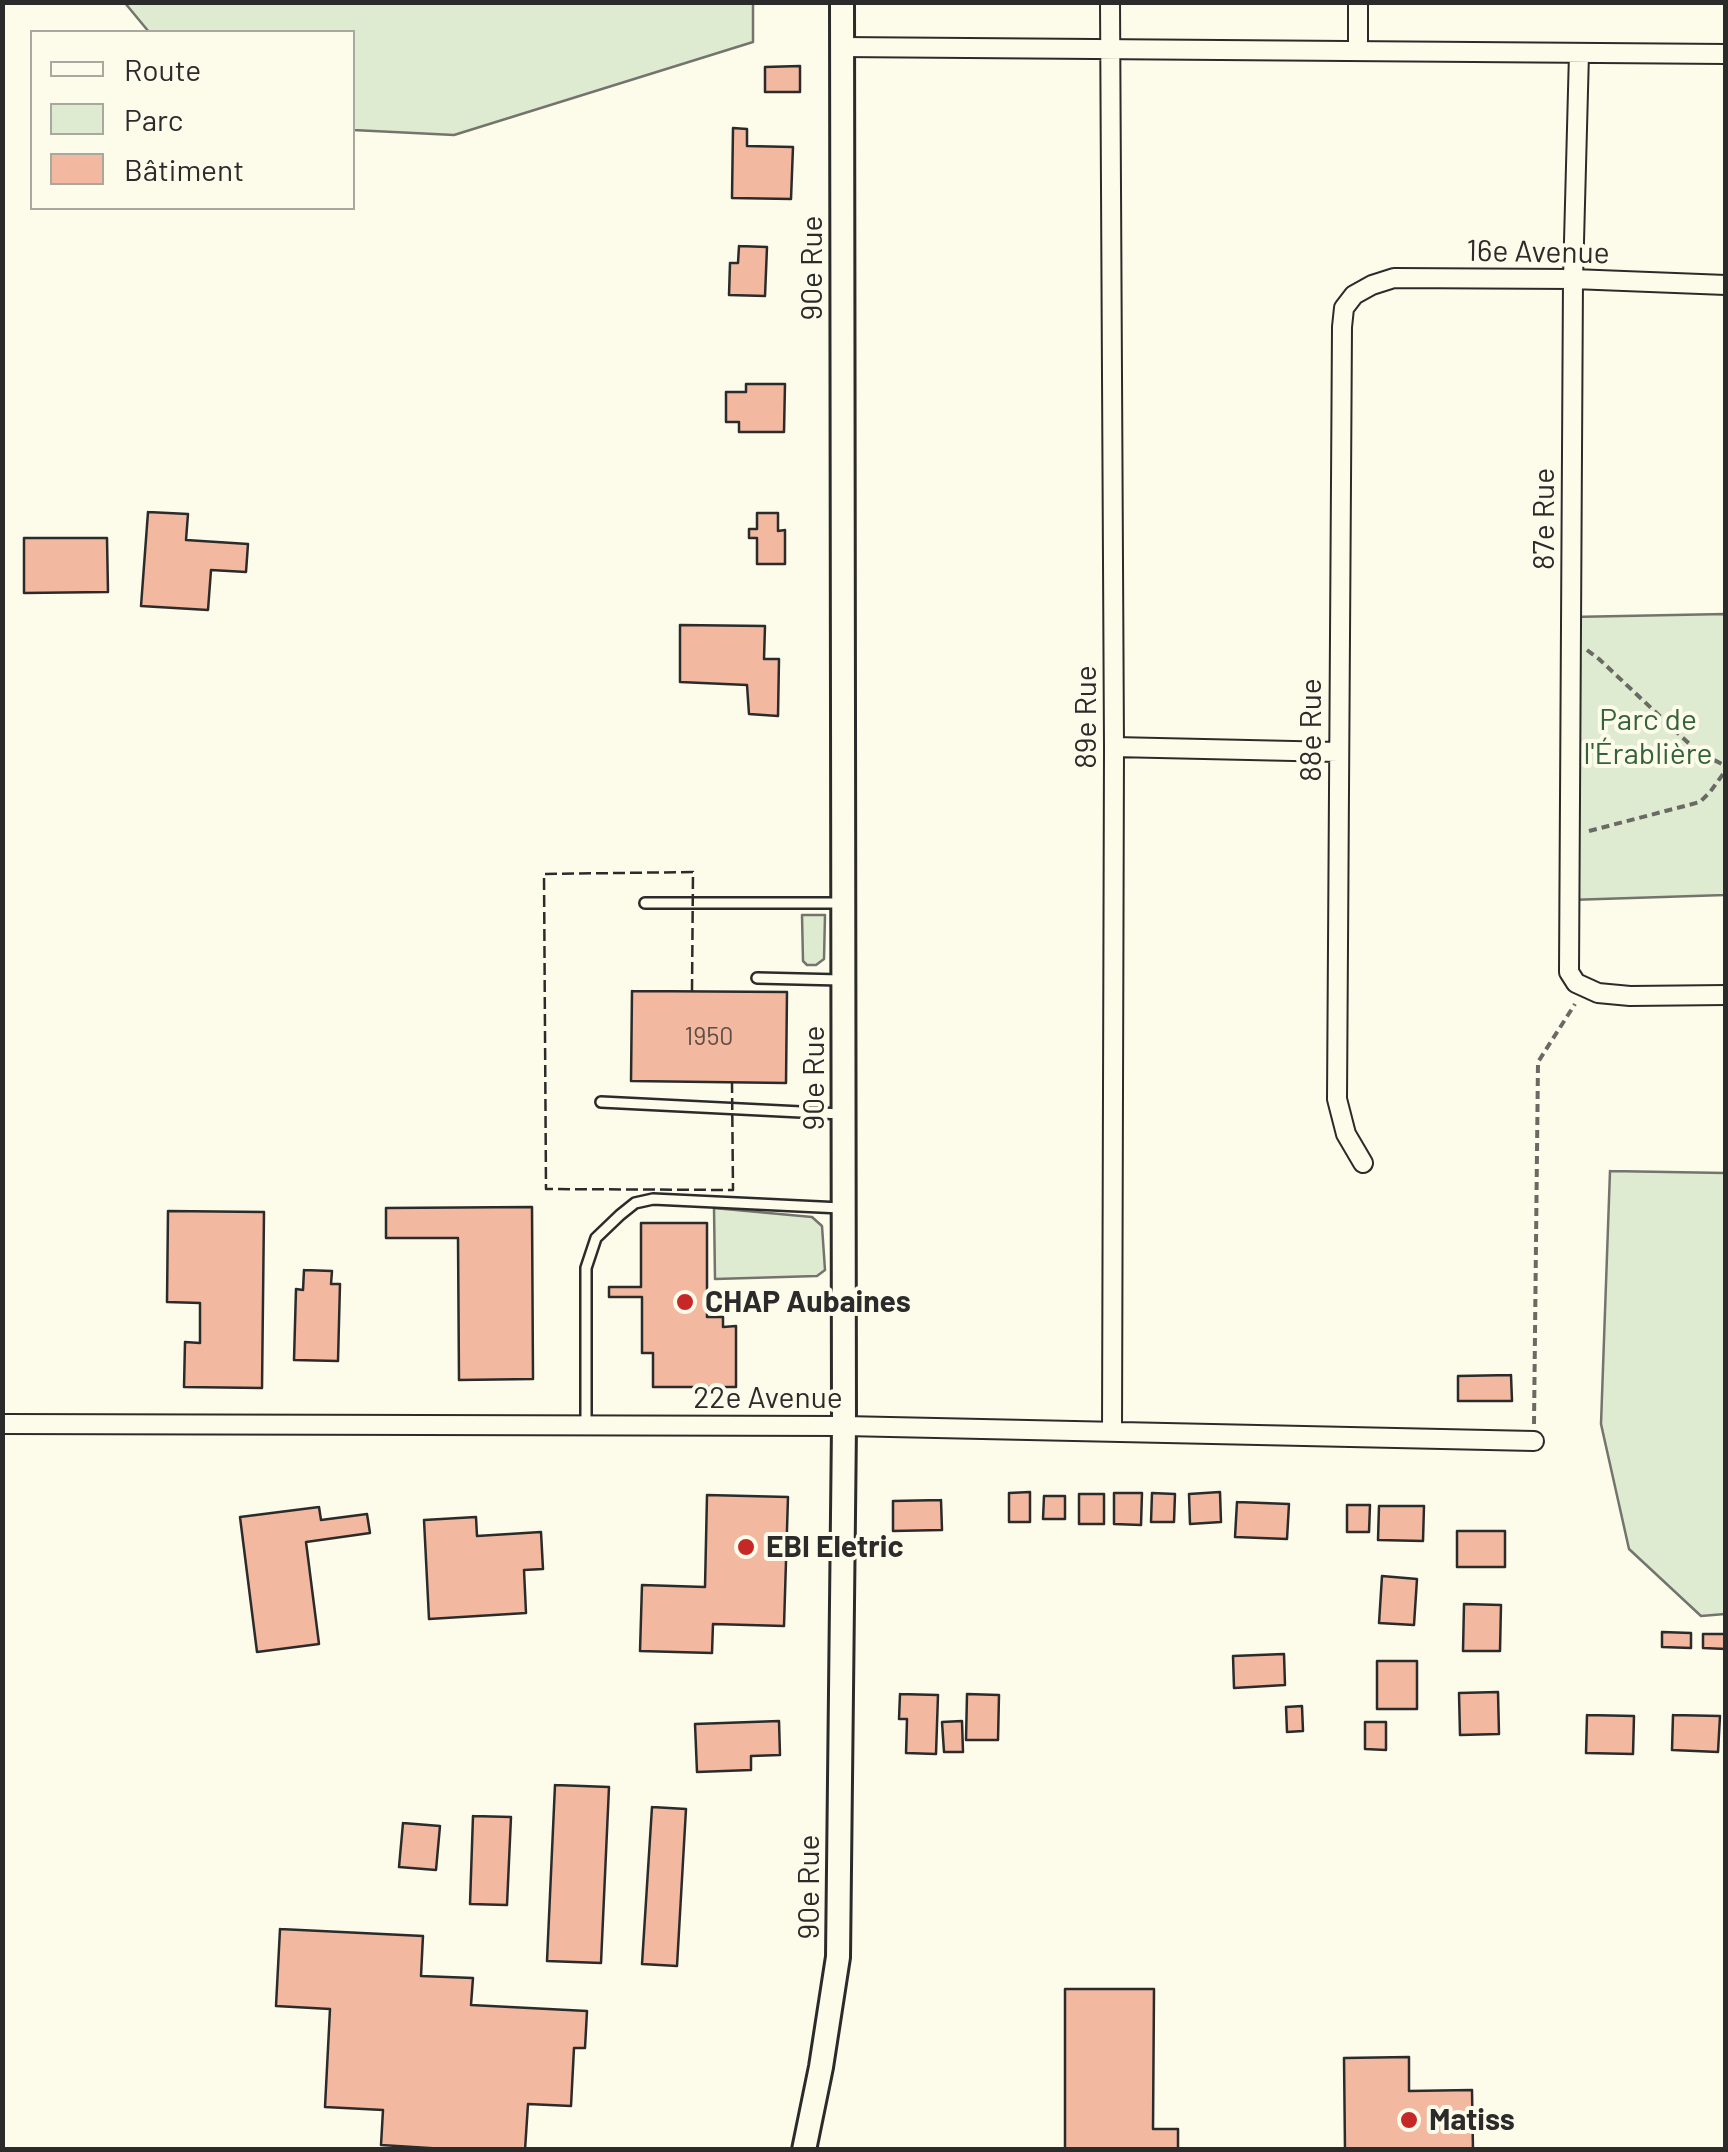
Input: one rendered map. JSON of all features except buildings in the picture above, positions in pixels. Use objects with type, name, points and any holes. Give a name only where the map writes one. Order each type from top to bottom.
[{"type":"street","name":"90e Rue","points":[[804,2150],[838,1957],[844,1426],[842,2]]},
{"type":"street","name":"89e Rue","points":[[1110,2],[1112,1430]]},
{"type":"street","points":[[1358,2],[1358,50]]},
{"type":"street","points":[[842,47],[1726,54]]},
{"type":"street","name":"87e Rue","points":[[1579,52],[1573,278],[1569,972],[1581,986]]},
{"type":"street","name":"16e Avenue","points":[[1354,295],[1394,278],[1573,278],[1726,285]]},
{"type":"street","name":"88e Rue","points":[[1354,295],[1344,308],[1342,328],[1337,1100],[1346,1134],[1363,1163]]},
{"type":"street","points":[[1114,747],[1338,752]]},
{"type":"street","points":[[1581,986],[1598,993],[1630,996],[1726,995]]},
{"type":"street","name":"22e Avenue","points":[[2,1424],[844,1426],[1534,1442]]},
{"type":"lane","points":[[645,903],[843,903]]},
{"type":"lane","points":[[758,978],[844,980]]},
{"type":"lane","points":[[601,1102],[844,1114]]},
{"type":"lane","points":[[586,1425],[586,1268],[596,1238],[634,1203],[653,1198],[844,1208]]},
{"type":"path","points":[[1570,835],[1700,802],[1726,768],[1698,752],[1599,659],[1571,639]]},
{"type":"path","points":[[1534,1442],[1538,1062],[1581,986]]},
{"type":"green space","points":[[125,3],[753,3],[753,42],[454,135],[355,130],[355,30],[147,30]]},
{"type":"green space","name":"Parc de l'Érablière","points":[[1725,614],[1725,895],[1569,900],[1571,617]]},
{"type":"green space","points":[[802,915],[825,915],[824,959],[816,965],[803,961]]},
{"type":"green space","points":[[1610,1171],[1725,1173],[1725,1614],[1701,1616],[1629,1549],[1601,1424]]},
{"type":"green space","points":[[714,1208],[812,1217],[822,1226],[825,1270],[817,1276],[715,1279]]},
{"type":"fence","points":[[692,991],[693,872],[544,874],[546,1189],[733,1190],[732,1082]]},
{"type":"place","name":"CHAP Aubaines","points":[[685,1302]]},
{"type":"place","name":"EBI Eletric","points":[[746,1547]]},
{"type":"place","name":"Matiss","points":[[1409,2120]]}]
